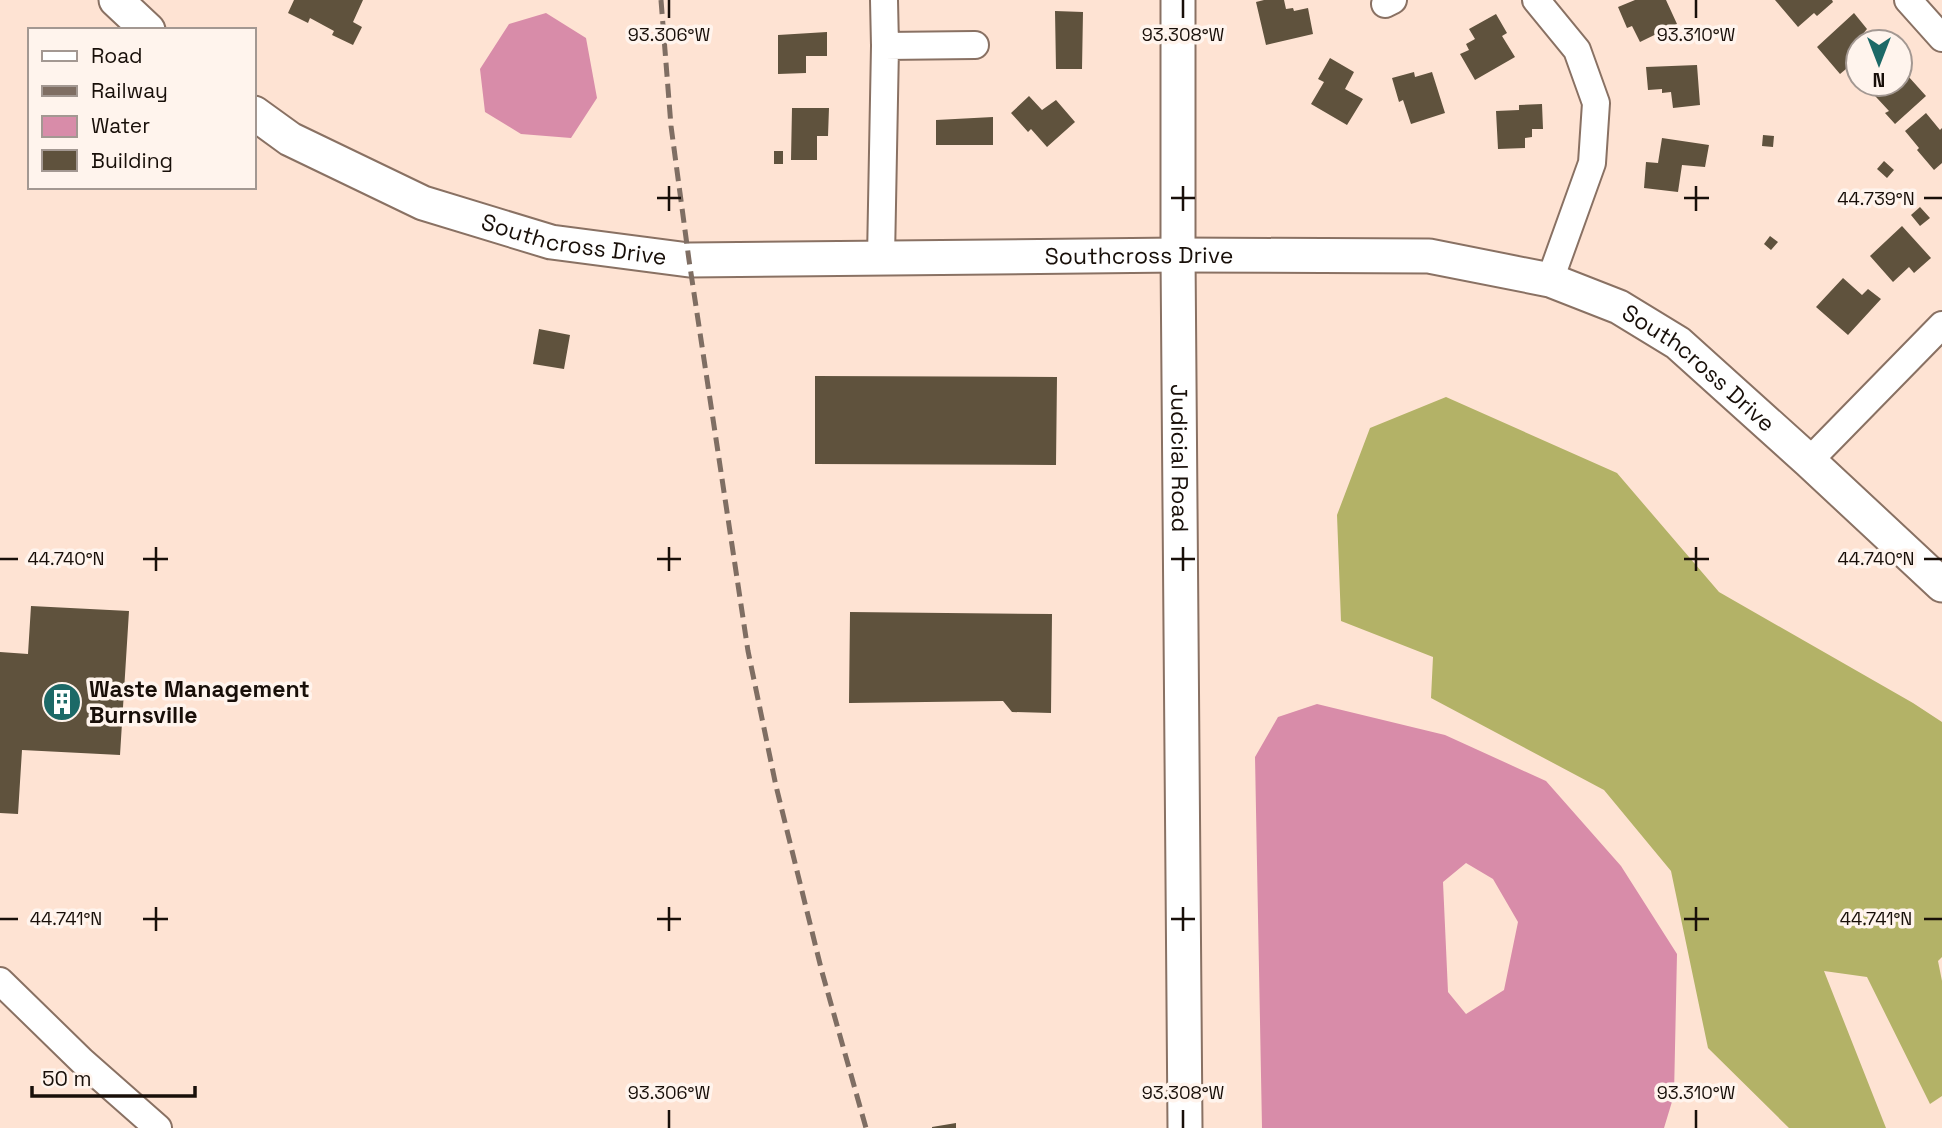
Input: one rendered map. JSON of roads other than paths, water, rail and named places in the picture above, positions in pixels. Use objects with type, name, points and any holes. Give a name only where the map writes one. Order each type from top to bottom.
[{"type":"street","points":[[116,0],[146,28]]},
{"type":"street","points":[[881,258],[884,0]]},
{"type":"street","name":"Judicial Road","points":[[1178,0],[1185,1128]]},
{"type":"street","points":[[1536,0],[1577,50],[1595,103],[1592,163],[1550,280]]},
{"type":"street","points":[[1908,0],[1942,38]]},
{"type":"street","points":[[885,46],[975,45]]},
{"type":"street","name":"Southcross Drive","points":[[256,114],[290,139],[424,203],[551,242],[689,260],[1178,255],[1429,256],[1550,280],[1619,307],[1678,343],[1942,585]]},
{"type":"street","points":[[1809,461],[1942,325]]},
{"type":"street","points":[[0,981],[82,1061],[158,1128]]},
{"type":"water","points":[[546,13],[586,38],[597,98],[571,138],[521,134],[485,112],[480,69],[509,24]]},
{"type":"water","points":[[1317,704],[1445,735],[1546,781],[1621,866],[1677,954],[1674,1095],[1664,1128],[1262,1128],[1255,757],[1278,717]],"holes":[[[1466,863],[1493,879],[1518,922],[1504,990],[1466,1014],[1448,992],[1443,882]]]},
{"type":"railway","points":[[661,0],[671,126],[748,651],[798,875],[866,1128]]},
{"type":"place","name":"Waste Management Burnsville","points":[[62,702]]}]
